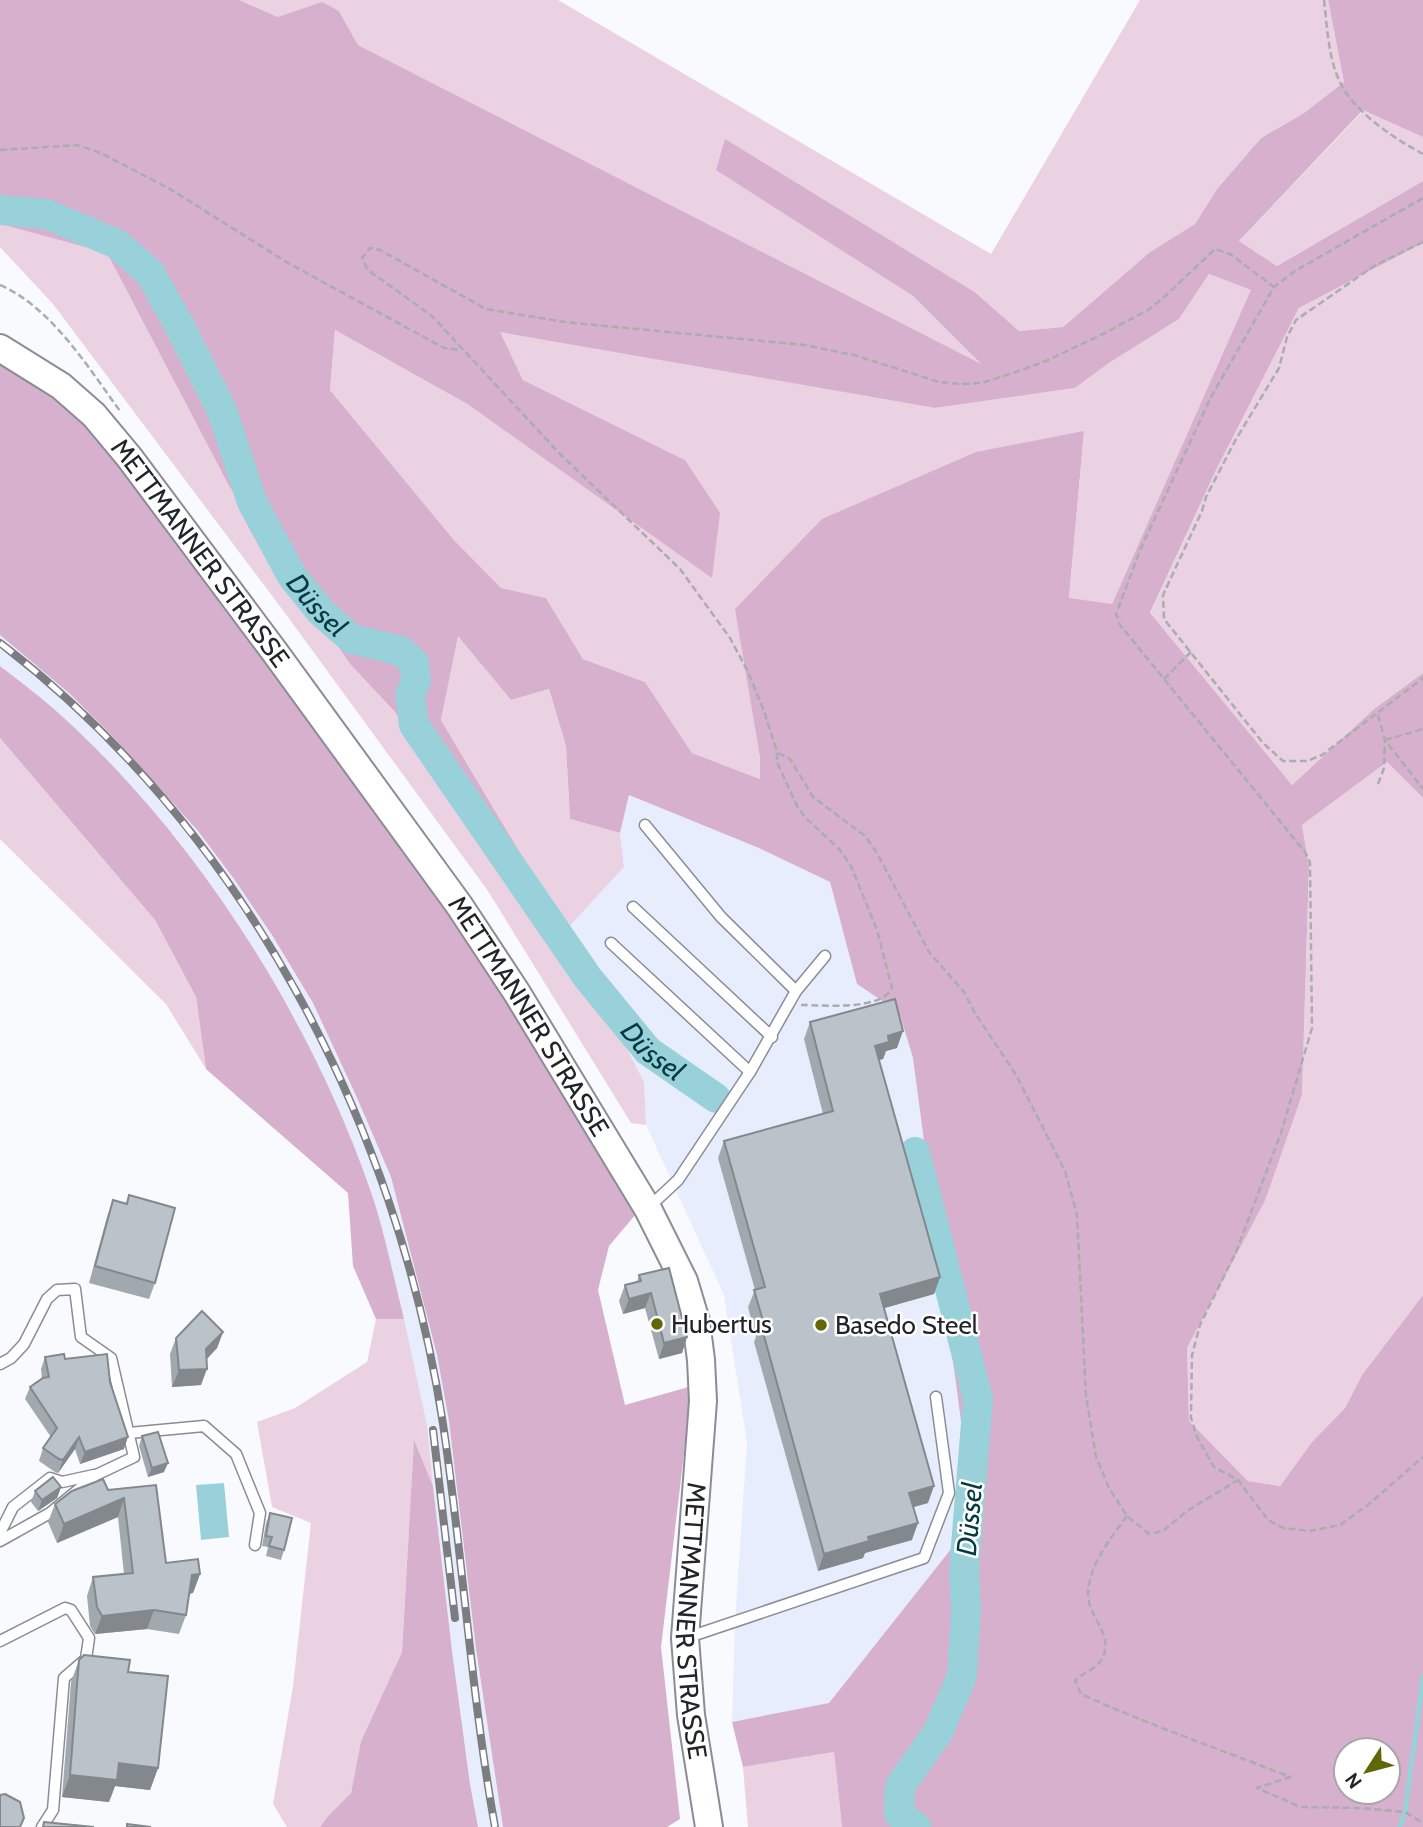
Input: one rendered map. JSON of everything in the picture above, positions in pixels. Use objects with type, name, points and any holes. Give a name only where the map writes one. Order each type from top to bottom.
[{"type":"main road","name":"METTMANNER STRASSE","points":[[0,348],[61,386],[94,415],[138,467],[274,651],[458,905],[517,993],[648,1209],[684,1281],[695,1321],[703,1401],[685,1638],[691,1714],[709,1827]]},
{"type":"lane","points":[[645,825],[720,917],[796,991]]},
{"type":"lane","points":[[633,907],[772,1037]]},
{"type":"lane","points":[[611,943],[750,1072]]},
{"type":"lane","points":[[648,1209],[678,1180],[772,1037],[786,1006],[825,956]]},
{"type":"lane","points":[[0,1364],[11,1358],[24,1344],[47,1299],[57,1290],[75,1289],[81,1337],[111,1358],[134,1457],[96,1475],[62,1482],[50,1478],[13,1507],[0,1533]]},
{"type":"lane","points":[[685,1638],[924,1558],[948,1493],[936,1397]]},
{"type":"lane","points":[[129,1433],[204,1426],[236,1454],[260,1513],[255,1545]]},
{"type":"lane","points":[[0,1541],[50,1513],[96,1475]]},
{"type":"lane","points":[[0,1641],[65,1608],[71,1610],[89,1638],[86,1659],[64,1678],[53,1810],[42,1827]]},
{"type":"path","points":[[1324,0],[1336,71],[1346,92],[1396,139],[1423,154]]},
{"type":"path","points":[[0,150],[77,145],[101,153],[170,189],[288,263],[444,348],[461,350]]},
{"type":"path","points":[[1423,198],[1295,271],[1274,287],[1211,397],[1141,548],[1116,614],[1120,625],[1163,680],[1305,852],[1310,862],[1312,1028],[1281,1133],[1236,1252],[1200,1325],[1192,1355],[1191,1418],[1197,1437],[1214,1466],[1238,1480],[1268,1520],[1283,1528],[1309,1531],[1340,1525],[1369,1504],[1423,1457]]},
{"type":"path","points":[[1423,242],[1374,266],[1296,320],[1287,337],[1279,368],[1206,496],[1202,511],[1163,596],[1164,619],[1263,743],[1283,761],[1315,759],[1378,715],[1423,678]]},
{"type":"path","points":[[786,1006],[872,1003],[886,996],[892,988],[877,930],[851,866],[840,850],[798,808],[777,762],[777,752],[748,672],[730,638],[680,569],[560,454],[432,316],[368,270],[362,258],[370,248],[380,250],[486,309],[565,322],[804,345],[854,355],[939,382],[962,384],[982,383],[1026,368],[1103,334],[1148,310],[1215,249],[1230,254],[1274,287]]},
{"type":"path","points":[[0,285],[27,299],[39,310],[83,361],[124,416]]},
{"type":"path","points":[[1163,680],[1191,652]]},
{"type":"path","points":[[1378,715],[1385,740],[1384,768],[1378,785]]},
{"type":"path","points":[[1385,740],[1423,729]]},
{"type":"path","points":[[1385,740],[1423,789]]},
{"type":"path","points":[[777,752],[790,759],[813,797],[851,824],[871,844],[929,951],[964,992],[1016,1075],[1065,1171],[1077,1215],[1086,1396],[1096,1457],[1109,1488],[1127,1516],[1149,1534],[1163,1531],[1186,1511],[1238,1480]]},
{"type":"path","points":[[1127,1516],[1110,1538],[1093,1571],[1088,1597],[1106,1639],[1103,1657],[1093,1670],[1083,1673],[1075,1681],[1081,1694],[1184,1738],[1248,1759],[1290,1777],[1258,1788],[1300,1807],[1405,1812],[1423,1823]]},
{"type":"shaded area","points":[[0,0],[239,0],[278,17],[322,2],[339,11],[358,45],[981,364],[913,296],[716,170],[725,139],[976,293],[1019,331],[1063,327],[1150,252],[1195,224],[1217,189],[1261,138],[1304,113],[1344,82],[1328,0],[1423,0],[1423,137],[1363,110],[1239,241],[1277,266],[1423,181],[1423,243],[1299,308],[1217,468],[1150,613],[1292,785],[1374,709],[1423,673],[1423,798],[1387,762],[1302,825],[1309,866],[1302,1095],[1265,1201],[1187,1348],[1189,1421],[1248,1481],[1280,1486],[1312,1442],[1345,1408],[1362,1375],[1423,1295],[1423,1827],[842,1827],[834,1752],[743,1767],[732,1722],[829,1703],[974,1520],[913,1058],[899,1012],[857,984],[830,882],[759,848],[629,795],[620,833],[570,819],[566,746],[549,689],[511,700],[458,636],[441,720],[544,893],[518,896],[395,712],[350,664],[229,486],[107,253],[0,224]],"holes":[[[1209,274],[1251,290],[1112,604],[1069,598],[1084,431],[976,452],[822,519],[735,609],[760,757],[760,779],[692,753],[645,682],[583,659],[546,598],[501,588],[454,540],[330,390],[335,330],[469,405],[712,578],[720,513],[685,460],[523,380],[500,332],[935,408],[1075,388],[1179,319]]]},
{"type":"shaded area","points":[[239,0],[558,0],[991,254],[1140,0],[1328,0],[1344,82],[1304,113],[1261,138],[1217,189],[1195,224],[1150,252],[1063,327],[1019,331],[976,293],[717,170],[913,296],[983,366],[358,45],[339,11],[278,17]]},
{"type":"shaded area","points":[[1364,110],[1423,137],[1423,181],[1277,266],[1239,241]]},
{"type":"shaded area","points":[[0,224],[107,253],[229,486],[350,664],[395,712],[544,893],[441,720],[458,635],[511,700],[549,689],[566,746],[570,819],[620,833],[624,867],[566,930],[644,1082],[646,1125],[631,1123],[488,891],[285,613],[53,304],[0,247]]},
{"type":"shaded area","points":[[1423,243],[1423,673],[1374,709],[1292,785],[1150,614],[1217,468],[1299,308]]},
{"type":"shaded area","points":[[1209,274],[1252,290],[1112,604],[1069,599],[1084,431],[760,757],[760,779],[692,753],[645,682],[583,659],[546,598],[501,588],[454,540],[330,390],[335,330],[469,405],[685,460],[523,380],[499,331],[935,408],[1075,388],[1179,319]]},
{"type":"shaded area","points":[[0,363],[51,395],[123,465],[465,935],[636,1214],[609,1246],[598,1290],[625,1405],[692,1386],[661,1647],[680,1819],[667,1827],[503,1827],[476,1649],[449,1421],[437,1355],[391,1177],[313,1003],[234,879],[198,831],[116,740],[70,694],[0,635]]},
{"type":"shaded area","points":[[0,635],[70,694],[116,740],[198,831],[234,879],[313,1003],[391,1177],[437,1355],[449,1421],[476,1649],[503,1827],[478,1827],[452,1651],[426,1425],[404,1319],[370,1187],[337,1108],[293,1015],[181,845],[103,757],[54,709],[0,666]]},
{"type":"shaded area","points":[[0,666],[54,709],[105,758],[153,811],[240,928],[279,991],[343,1120],[369,1186],[404,1319],[376,1319],[353,1266],[348,1193],[206,1069],[196,997],[155,920],[0,738]]},
{"type":"shaded area","points":[[0,738],[155,920],[196,997],[206,1069],[166,1004],[0,839]]},
{"type":"shaded area","points":[[1387,762],[1423,798],[1423,1295],[1362,1375],[1345,1408],[1312,1442],[1280,1486],[1248,1481],[1189,1421],[1187,1348],[1265,1201],[1302,1095],[1309,866],[1302,825]]},
{"type":"shaded area","points":[[629,795],[759,848],[830,882],[857,983],[899,1011],[913,1057],[974,1520],[829,1703],[732,1722],[735,1622],[747,1443],[724,1295],[646,1125],[644,1082],[566,930],[624,867],[620,833]]},
{"type":"shaded area","points":[[376,1319],[404,1319],[427,1425],[433,1486],[414,1442],[402,1652],[361,1741],[351,1793],[320,1827],[287,1827],[273,1804],[293,1686],[311,1523],[272,1507],[257,1422],[295,1408],[367,1362]]},
{"type":"shaded area","points":[[414,1440],[433,1486],[452,1651],[478,1827],[320,1827],[351,1793],[361,1741],[402,1652]]},
{"type":"shaded area","points":[[834,1752],[842,1827],[748,1827],[743,1767]]},
{"type":"water","points":[[224,1483],[229,1537],[201,1540],[196,1485]]},
{"type":"building","name":"Basedo Steel","points":[[895,999],[903,1031],[888,1036],[889,1042],[875,1046],[940,1277],[880,1294],[934,1486],[909,1493],[918,1523],[868,1537],[869,1541],[824,1554],[761,1325],[764,1324],[754,1290],[765,1287],[724,1141],[833,1111],[810,1022]]},
{"type":"building","points":[[129,1195],[175,1208],[155,1283],[95,1266],[113,1200],[127,1204]]},
{"type":"building","points":[[669,1268],[687,1337],[664,1343],[651,1293],[629,1299],[625,1285],[641,1281],[639,1275]]},
{"type":"building","points":[[202,1311],[223,1332],[206,1349],[207,1369],[179,1370],[176,1338]]},
{"type":"building","points":[[64,1354],[65,1359],[107,1354],[110,1382],[128,1437],[85,1452],[79,1437],[63,1460],[43,1448],[57,1428],[30,1387],[49,1377],[45,1357]]},
{"type":"building","points":[[158,1432],[168,1463],[152,1468],[142,1436]]},
{"type":"building","points":[[53,1477],[61,1487],[42,1500],[35,1491]]},
{"type":"building","points":[[103,1479],[108,1490],[156,1485],[166,1563],[198,1559],[200,1574],[192,1575],[186,1615],[154,1610],[102,1616],[97,1607],[93,1577],[133,1573],[124,1498],[64,1524],[55,1504],[72,1491]]},
{"type":"building","points":[[270,1513],[292,1518],[284,1550],[269,1546],[272,1537],[266,1536]]},
{"type":"building","points":[[84,1655],[130,1660],[128,1672],[168,1676],[158,1768],[119,1763],[117,1780],[70,1775],[79,1660]]},
{"type":"building","points":[[5,1794],[20,1802],[24,1818],[20,1827],[0,1827],[0,1795]]},
{"type":"building","points":[[44,1822],[94,1827],[43,1827]]},
{"type":"building","points":[[127,1824],[151,1827],[127,1827]]},
{"type":"waterway","name":"Düssel","points":[[0,210],[46,214],[117,244],[150,273],[222,411],[252,502],[292,576],[321,612],[352,639],[401,651],[414,663],[416,680],[410,695],[414,725],[588,978],[648,1051],[716,1098]]},
{"type":"waterway","name":"Düssel","points":[[915,1152],[978,1399],[964,1570],[966,1612],[962,1676],[938,1732],[900,1786],[899,1814],[916,1827]]},
{"type":"waterway","points":[[1400,1827],[1405,1812],[1423,1677]]},
{"type":"railway","points":[[0,643],[87,718],[166,802],[235,893],[296,991],[347,1094],[389,1201],[421,1312],[443,1424],[495,1827]]},
{"type":"railway","points":[[433,1430],[455,1618]]},
{"type":"place","name":"Hubertus","points":[[657,1324]]},
{"type":"place","name":"Basedo Steel","points":[[821,1325]]}]
